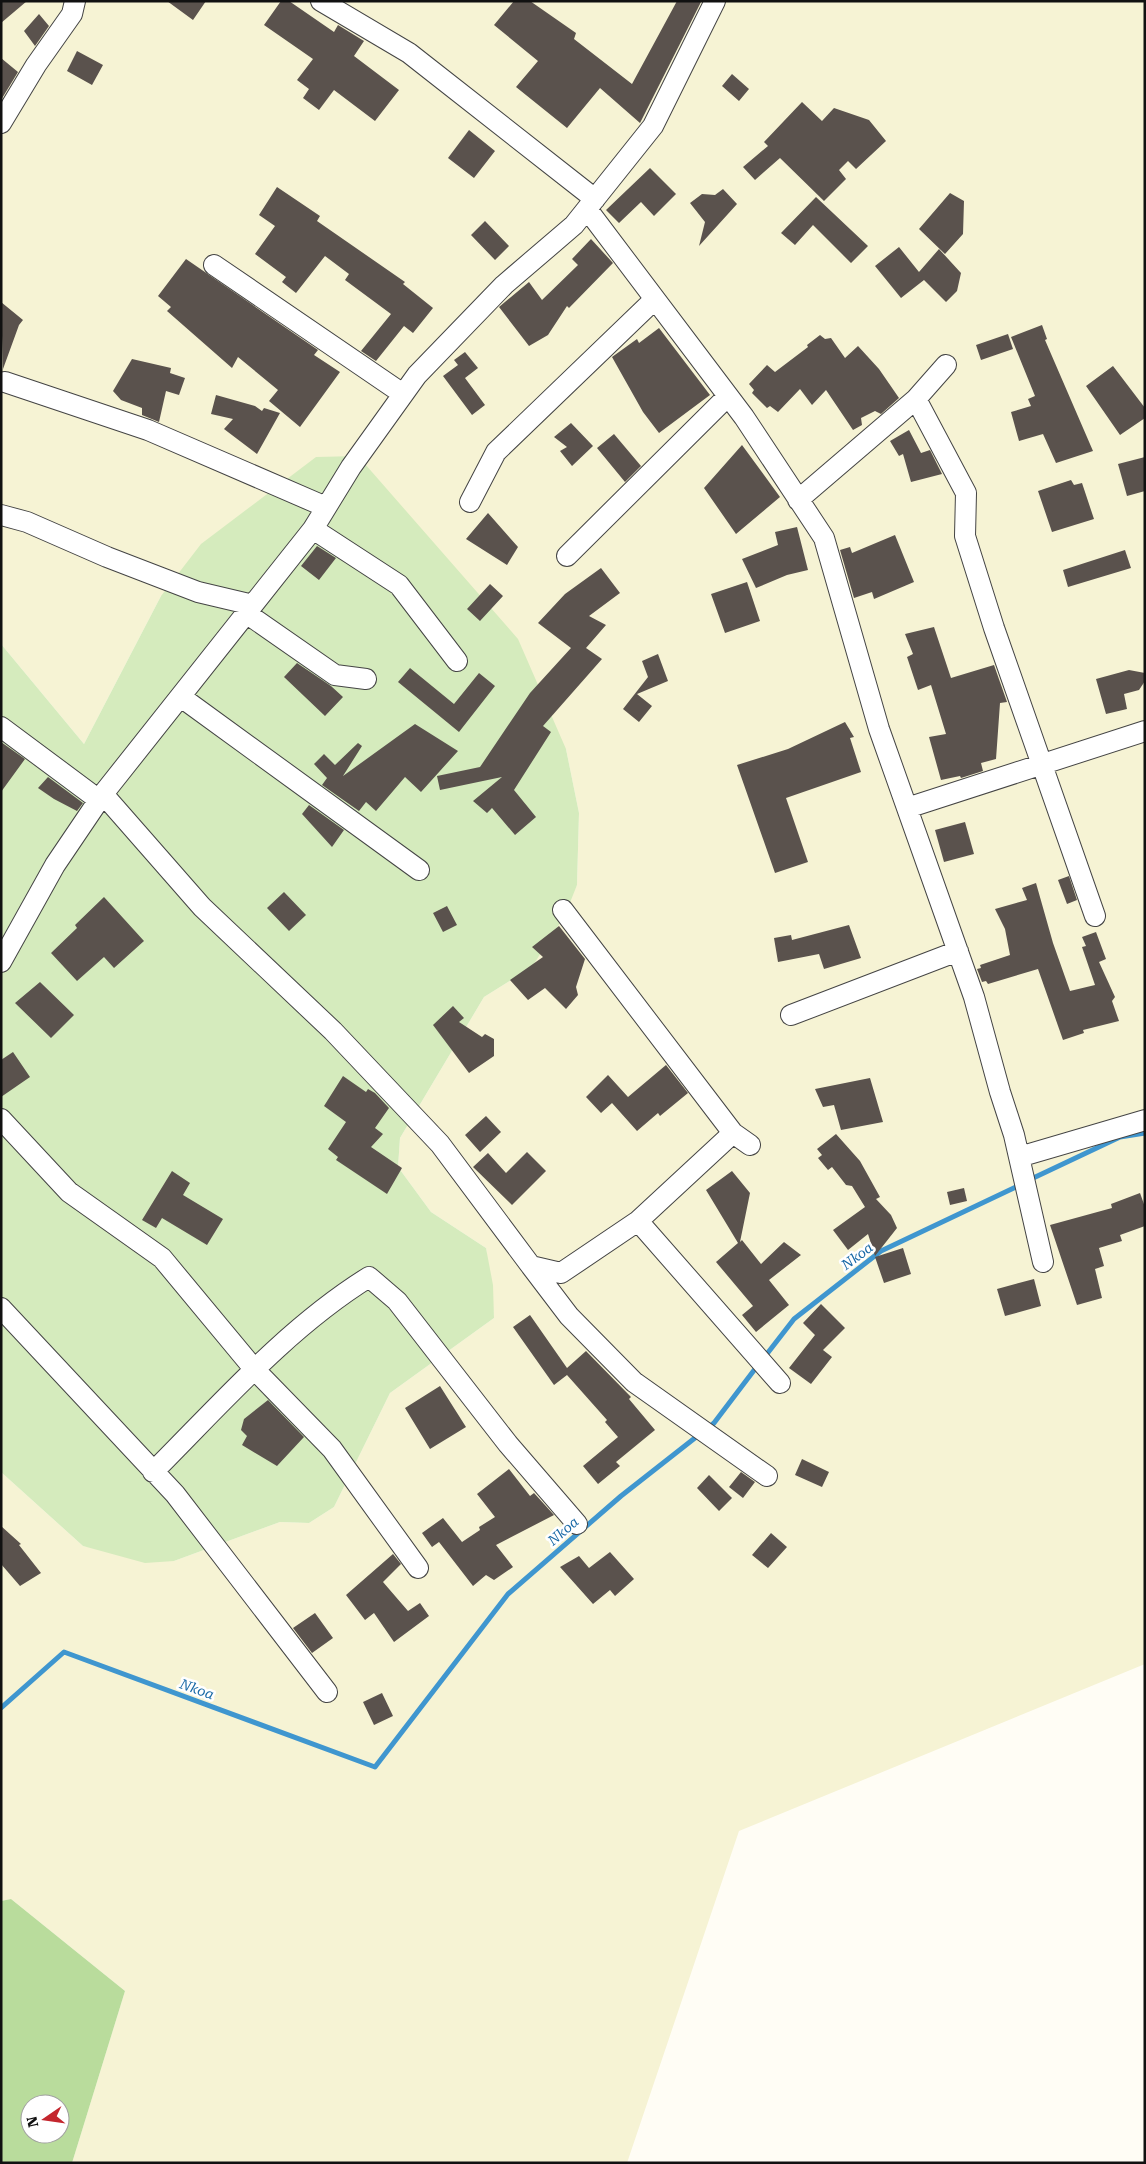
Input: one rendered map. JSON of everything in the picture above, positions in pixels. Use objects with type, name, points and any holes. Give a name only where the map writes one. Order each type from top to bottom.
[{"type":"street","points":[[1,123],[36,65],[72,14],[75,1]]},
{"type":"street","points":[[321,1],[409,53],[591,204],[655,299],[728,396],[824,538],[879,728],[974,997],[1019,1157],[1043,1262]]},
{"type":"street","points":[[1,962],[55,865],[101,797],[313,529],[326,507],[417,375],[504,285],[574,225],[653,126],[715,1]]},
{"type":"street","points":[[214,264],[403,394]]},
{"type":"street","points":[[470,502],[496,452],[655,299]]},
{"type":"street","points":[[798,500],[916,399],[946,364]]},
{"type":"street","points":[[5,382],[148,430],[326,507]]},
{"type":"street","points":[[567,556],[728,396]]},
{"type":"street","points":[[916,399],[966,493],[965,536],[1041,765],[1096,916]]},
{"type":"street","points":[[1,515],[27,522],[107,557],[198,592],[249,609],[335,675],[366,679]]},
{"type":"street","points":[[313,529],[399,585],[457,661]]},
{"type":"street","points":[[181,697],[419,870]]},
{"type":"street","points":[[1,727],[101,797],[202,907],[333,1031],[440,1144],[569,1316],[634,1382],[767,1476]]},
{"type":"street","points":[[907,808],[1145,731]]},
{"type":"street","points":[[563,910],[733,1133],[750,1145]]},
{"type":"street","points":[[791,1015],[958,951]]},
{"type":"street","points":[[1,1119],[69,1192],[162,1258],[255,1370],[332,1449],[418,1568]]},
{"type":"street","points":[[1019,1157],[1145,1120]]},
{"type":"street","points":[[531,1266],[561,1273],[638,1221],[733,1133]]},
{"type":"street","points":[[638,1221],[780,1383]]},
{"type":"street","points":[[153,1472],[255,1370],[337,1297],[369,1278],[396,1301],[508,1444],[577,1524]]},
{"type":"street","points":[[1,1308],[175,1494],[327,1692]]},
{"type":"shaded area","points":[[1,1],[1145,1],[1145,1664],[739,1831],[627,2163],[72,2163],[125,1991],[11,1899],[1,1901],[1,1472],[83,1546],[174,1561],[280,1522],[309,1523],[334,1507],[390,1393],[494,1318],[486,1248],[431,1212],[398,1167],[400,1138],[484,997],[532,967],[577,885],[579,813],[566,749],[161,596],[84,744],[1,644]]},
{"type":"green space","points":[[358,456],[518,639],[566,749],[579,813],[577,885],[565,915],[532,967],[484,997],[400,1138],[398,1167],[431,1212],[486,1248],[493,1285],[494,1318],[390,1393],[334,1507],[309,1523],[280,1522],[174,1561],[145,1563],[83,1546],[1,1472],[1,644],[84,744],[161,596],[201,544],[316,457]]},
{"type":"green space","points":[[11,1899],[125,1991],[72,2163],[1,2163],[1,1901]]},
{"type":"building","points":[[1,1],[27,1],[1,23]]},
{"type":"building","points":[[167,1],[206,1],[193,20]]},
{"type":"building","points":[[281,1],[289,1],[334,32],[338,25],[364,41],[354,56],[399,90],[375,121],[334,90],[319,110],[303,98],[309,89],[297,80],[313,59],[264,25]]},
{"type":"building","points":[[514,1],[530,1],[576,33],[574,39],[632,84],[677,1],[701,2],[640,123],[600,88],[567,128],[516,87],[538,61],[494,25]]},
{"type":"building","points":[[39,14],[49,26],[35,46],[24,31]]},
{"type":"building","points":[[77,51],[103,65],[92,85],[67,71]]},
{"type":"building","points":[[1,58],[18,72],[1,100]]},
{"type":"building","points":[[732,74],[749,89],[739,101],[722,86]]},
{"type":"building","points":[[802,102],[822,121],[834,108],[869,120],[886,141],[856,169],[848,161],[839,170],[846,179],[824,201],[780,158],[755,180],[743,167],[768,146],[764,142]]},
{"type":"building","points":[[469,130],[495,151],[474,178],[448,158]]},
{"type":"building","points":[[650,168],[676,194],[654,216],[641,202],[619,223],[606,210]]},
{"type":"building","points":[[277,187],[320,216],[317,221],[405,282],[403,284],[433,308],[413,333],[404,326],[376,361],[361,351],[391,314],[345,280],[349,274],[325,256],[296,293],[282,282],[286,277],[255,254],[275,226],[259,215]]},
{"type":"building","points":[[723,189],[737,204],[699,246],[705,222],[690,203],[702,194],[715,195]]},
{"type":"building","points":[[950,193],[964,201],[963,234],[945,254],[919,229]]},
{"type":"building","points":[[816,197],[868,246],[851,263],[813,225],[795,245],[781,233]]},
{"type":"building","points":[[485,221],[509,246],[495,260],[471,235]]},
{"type":"building","points":[[591,239],[613,263],[569,308],[567,306],[548,335],[529,346],[499,307],[529,282],[542,300],[578,265],[572,259]]},
{"type":"building","points":[[899,247],[919,272],[939,249],[961,273],[957,291],[946,302],[924,280],[901,298],[875,266]]},
{"type":"building","points":[[186,259],[318,350],[314,355],[340,372],[300,427],[269,401],[278,390],[238,357],[232,368],[167,311],[171,307],[158,296]]},
{"type":"building","points":[[1,302],[23,320],[19,325],[3,369]]},
{"type":"building","points":[[1042,325],[1047,339],[1045,340],[1093,451],[1056,463],[1043,434],[1019,441],[1011,412],[1031,406],[1028,399],[1035,396],[1011,337]]},
{"type":"building","points":[[659,328],[710,395],[659,433],[643,412],[612,357],[637,339],[639,343]]},
{"type":"building","points":[[1008,334],[1013,349],[981,360],[976,345]]},
{"type":"building","points":[[820,335],[825,339],[831,338],[845,358],[858,346],[879,369],[899,398],[881,414],[875,411],[861,418],[862,425],[853,430],[826,390],[812,405],[800,389],[778,412],[770,406],[767,408],[752,393],[754,390],[749,384],[767,365],[775,372],[808,347],[807,345]]},
{"type":"building","points":[[465,352],[478,368],[465,378],[485,405],[472,415],[443,376],[458,365],[454,360]]},
{"type":"building","points":[[132,359],[171,368],[170,373],[185,378],[179,395],[166,391],[159,422],[142,415],[142,408],[121,400],[113,391]]},
{"type":"building","points":[[1113,366],[1145,408],[1145,418],[1120,435],[1086,386]]},
{"type":"building","points":[[216,395],[255,406],[262,411],[264,408],[280,413],[257,454],[224,429],[233,419],[211,414]]},
{"type":"building","points":[[571,423],[593,446],[572,466],[560,451],[567,447],[554,437]]},
{"type":"building","points":[[909,430],[921,453],[930,450],[942,474],[911,482],[903,454],[899,456],[890,441]]},
{"type":"building","points":[[614,434],[641,466],[625,482],[597,448]]},
{"type":"building","points":[[742,445],[780,497],[736,534],[704,488]]},
{"type":"building","points":[[1145,457],[1145,491],[1127,496],[1118,464]]},
{"type":"building","points":[[1071,480],[1074,485],[1082,483],[1094,519],[1052,532],[1038,491]]},
{"type":"building","points":[[488,513],[518,547],[507,565],[466,539]]},
{"type":"building","points":[[797,527],[808,570],[787,575],[756,588],[742,559],[778,545],[775,532]]},
{"type":"building","points":[[895,535],[914,582],[874,599],[872,592],[854,598],[840,550],[850,547],[852,553]]},
{"type":"building","points":[[317,546],[336,558],[319,580],[301,566]]},
{"type":"building","points":[[1125,550],[1131,568],[1068,587],[1063,570]]},
{"type":"building","points":[[601,568],[620,593],[589,616],[606,625],[586,648],[602,659],[543,726],[551,732],[514,790],[536,817],[515,835],[492,808],[487,813],[473,801],[502,777],[440,790],[437,776],[480,767],[530,693],[571,648],[538,623],[565,594]]},
{"type":"building","points":[[747,582],[760,621],[725,633],[711,594]]},
{"type":"building","points":[[490,584],[503,596],[480,621],[467,609]]},
{"type":"building","points":[[934,627],[951,678],[994,665],[1007,702],[1000,703],[996,759],[981,763],[983,771],[961,778],[960,776],[941,780],[929,737],[946,734],[931,685],[918,690],[907,657],[913,654],[905,634]]},
{"type":"building","points":[[658,654],[668,681],[637,694],[652,706],[639,722],[623,709],[648,677],[642,661]]},
{"type":"building","points":[[297,663],[331,686],[343,697],[325,716],[284,677]]},
{"type":"building","points":[[410,668],[454,704],[479,673],[495,686],[459,732],[398,682]]},
{"type":"building","points":[[1129,670],[1145,673],[1145,681],[1139,690],[1124,694],[1127,709],[1106,714],[1096,679]]},
{"type":"building","points":[[845,722],[854,737],[850,738],[861,772],[786,798],[808,862],[775,873],[737,765],[788,749]]},
{"type":"building","points":[[415,724],[458,751],[421,792],[405,777],[376,811],[366,802],[359,811],[322,785],[327,778],[314,764],[324,754],[335,765],[358,743],[362,746],[343,776]]},
{"type":"building","points":[[1,742],[25,759],[1,792]]},
{"type":"building","points":[[48,777],[83,803],[77,811],[38,788]]},
{"type":"building","points":[[309,805],[344,830],[332,847],[302,814]]},
{"type":"building","points":[[965,822],[974,854],[944,862],[935,830]]},
{"type":"building","points":[[1069,876],[1077,900],[1067,904],[1058,880]]},
{"type":"building","points":[[1036,883],[1053,943],[1070,991],[1095,985],[1082,947],[1086,946],[1082,937],[1096,932],[1106,959],[1099,962],[1115,997],[1112,1001],[1119,1021],[1083,1030],[1084,1033],[1063,1040],[1038,969],[988,984],[986,981],[982,982],[977,969],[981,968],[980,965],[1010,955],[1005,929],[995,909],[1027,900],[1022,888]]},
{"type":"building","points":[[284,892],[306,915],[289,931],[267,908]]},
{"type":"building","points":[[104,897],[144,941],[114,968],[104,957],[77,981],[51,953],[77,928],[75,925]]},
{"type":"building","points":[[447,906],[457,925],[443,932],[433,913]]},
{"type":"building","points":[[849,925],[861,958],[824,969],[819,954],[778,962],[774,938],[791,935],[792,940]]},
{"type":"building","points":[[559,926],[585,959],[576,987],[578,995],[566,1009],[545,988],[528,1000],[510,980],[543,957],[532,947]]},
{"type":"building","points":[[40,982],[74,1015],[51,1038],[15,1003]]},
{"type":"building","points":[[453,1006],[464,1018],[459,1022],[482,1037],[485,1034],[494,1039],[494,1056],[469,1073],[433,1025]]},
{"type":"building","points":[[13,1052],[30,1077],[1,1097],[1,1060]]},
{"type":"building","points":[[666,1065],[688,1093],[660,1116],[658,1113],[637,1131],[612,1103],[601,1113],[586,1097],[608,1075],[628,1097]]},
{"type":"building","points":[[343,1076],[366,1092],[368,1089],[375,1093],[389,1108],[375,1128],[383,1134],[371,1147],[402,1168],[387,1194],[336,1160],[338,1157],[328,1149],[346,1122],[324,1106]]},
{"type":"building","points":[[870,1078],[883,1122],[841,1130],[834,1105],[823,1107],[815,1089]]},
{"type":"building","points":[[486,1116],[501,1132],[480,1152],[465,1135]]},
{"type":"building","points":[[836,1134],[860,1161],[880,1197],[876,1199],[891,1215],[897,1228],[875,1256],[868,1234],[848,1250],[833,1230],[865,1207],[852,1186],[846,1185],[832,1167],[828,1170],[818,1158],[822,1155],[817,1149]]},
{"type":"building","points":[[527,1152],[546,1171],[512,1205],[473,1167],[488,1153],[506,1173]]},
{"type":"building","points":[[172,1171],[190,1183],[183,1195],[223,1219],[207,1245],[162,1218],[156,1228],[142,1220]]},
{"type":"building","points":[[732,1171],[750,1193],[740,1242],[742,1240],[761,1264],[784,1242],[801,1255],[769,1280],[789,1305],[756,1332],[742,1315],[753,1306],[716,1262],[738,1243],[706,1190]]},
{"type":"building","points":[[964,1188],[967,1201],[950,1205],[947,1192]]},
{"type":"building","points":[[1140,1193],[1145,1207],[1145,1226],[1120,1235],[1122,1241],[1099,1248],[1104,1266],[1095,1269],[1102,1298],[1077,1305],[1050,1225],[1112,1208],[1111,1204]]},
{"type":"building","points":[[903,1248],[911,1274],[884,1283],[875,1257]]},
{"type":"building","points":[[1034,1279],[1041,1306],[1005,1316],[997,1289]]},
{"type":"building","points":[[821,1304],[845,1328],[823,1350],[832,1357],[811,1384],[789,1368],[815,1335],[803,1323]]},
{"type":"building","points":[[530,1315],[567,1368],[586,1351],[631,1397],[629,1399],[655,1430],[616,1462],[620,1466],[598,1484],[583,1466],[618,1437],[605,1422],[607,1420],[567,1375],[554,1385],[513,1327]]},
{"type":"building","points":[[440,1386],[466,1427],[430,1449],[405,1408]]},
{"type":"building","points":[[268,1400],[304,1437],[277,1466],[242,1445],[247,1436],[241,1430],[244,1419]]},
{"type":"building","points":[[802,1459],[829,1472],[822,1487],[795,1475]]},
{"type":"building","points":[[509,1469],[530,1496],[534,1493],[554,1515],[496,1545],[513,1567],[494,1580],[486,1575],[473,1586],[439,1542],[432,1547],[422,1533],[443,1518],[462,1542],[480,1530],[479,1527],[495,1517],[477,1494]]},
{"type":"building","points":[[741,1472],[755,1482],[743,1498],[729,1487]]},
{"type":"building","points":[[709,1475],[732,1498],[719,1511],[697,1488]]},
{"type":"building","points":[[1,1526],[21,1544],[19,1545],[41,1573],[20,1586],[1,1564]]},
{"type":"building","points":[[771,1533],[787,1547],[768,1568],[752,1555]]},
{"type":"building","points":[[610,1552],[634,1579],[615,1596],[610,1590],[593,1604],[560,1567],[579,1556],[589,1568]]},
{"type":"building","points":[[393,1554],[401,1564],[383,1582],[408,1611],[420,1603],[429,1616],[394,1642],[374,1613],[365,1620],[346,1595]]},
{"type":"building","points":[[315,1613],[333,1638],[312,1653],[293,1628]]},
{"type":"building","points":[[382,1693],[393,1716],[374,1725],[363,1702]]},
{"type":"waterway","name":"Nkoa","points":[[1029,1180],[1120,1137],[1145,1133]]},
{"type":"waterway","name":"Nkoa","points":[[763,1359],[794,1319],[881,1251],[1022,1184]]},
{"type":"waterway","name":"Nkoa","points":[[707,1429],[714,1423],[758,1365]]},
{"type":"waterway","name":"Nkoa","points":[[1,1708],[64,1652],[375,1767],[508,1594],[621,1496],[700,1434]]}]
